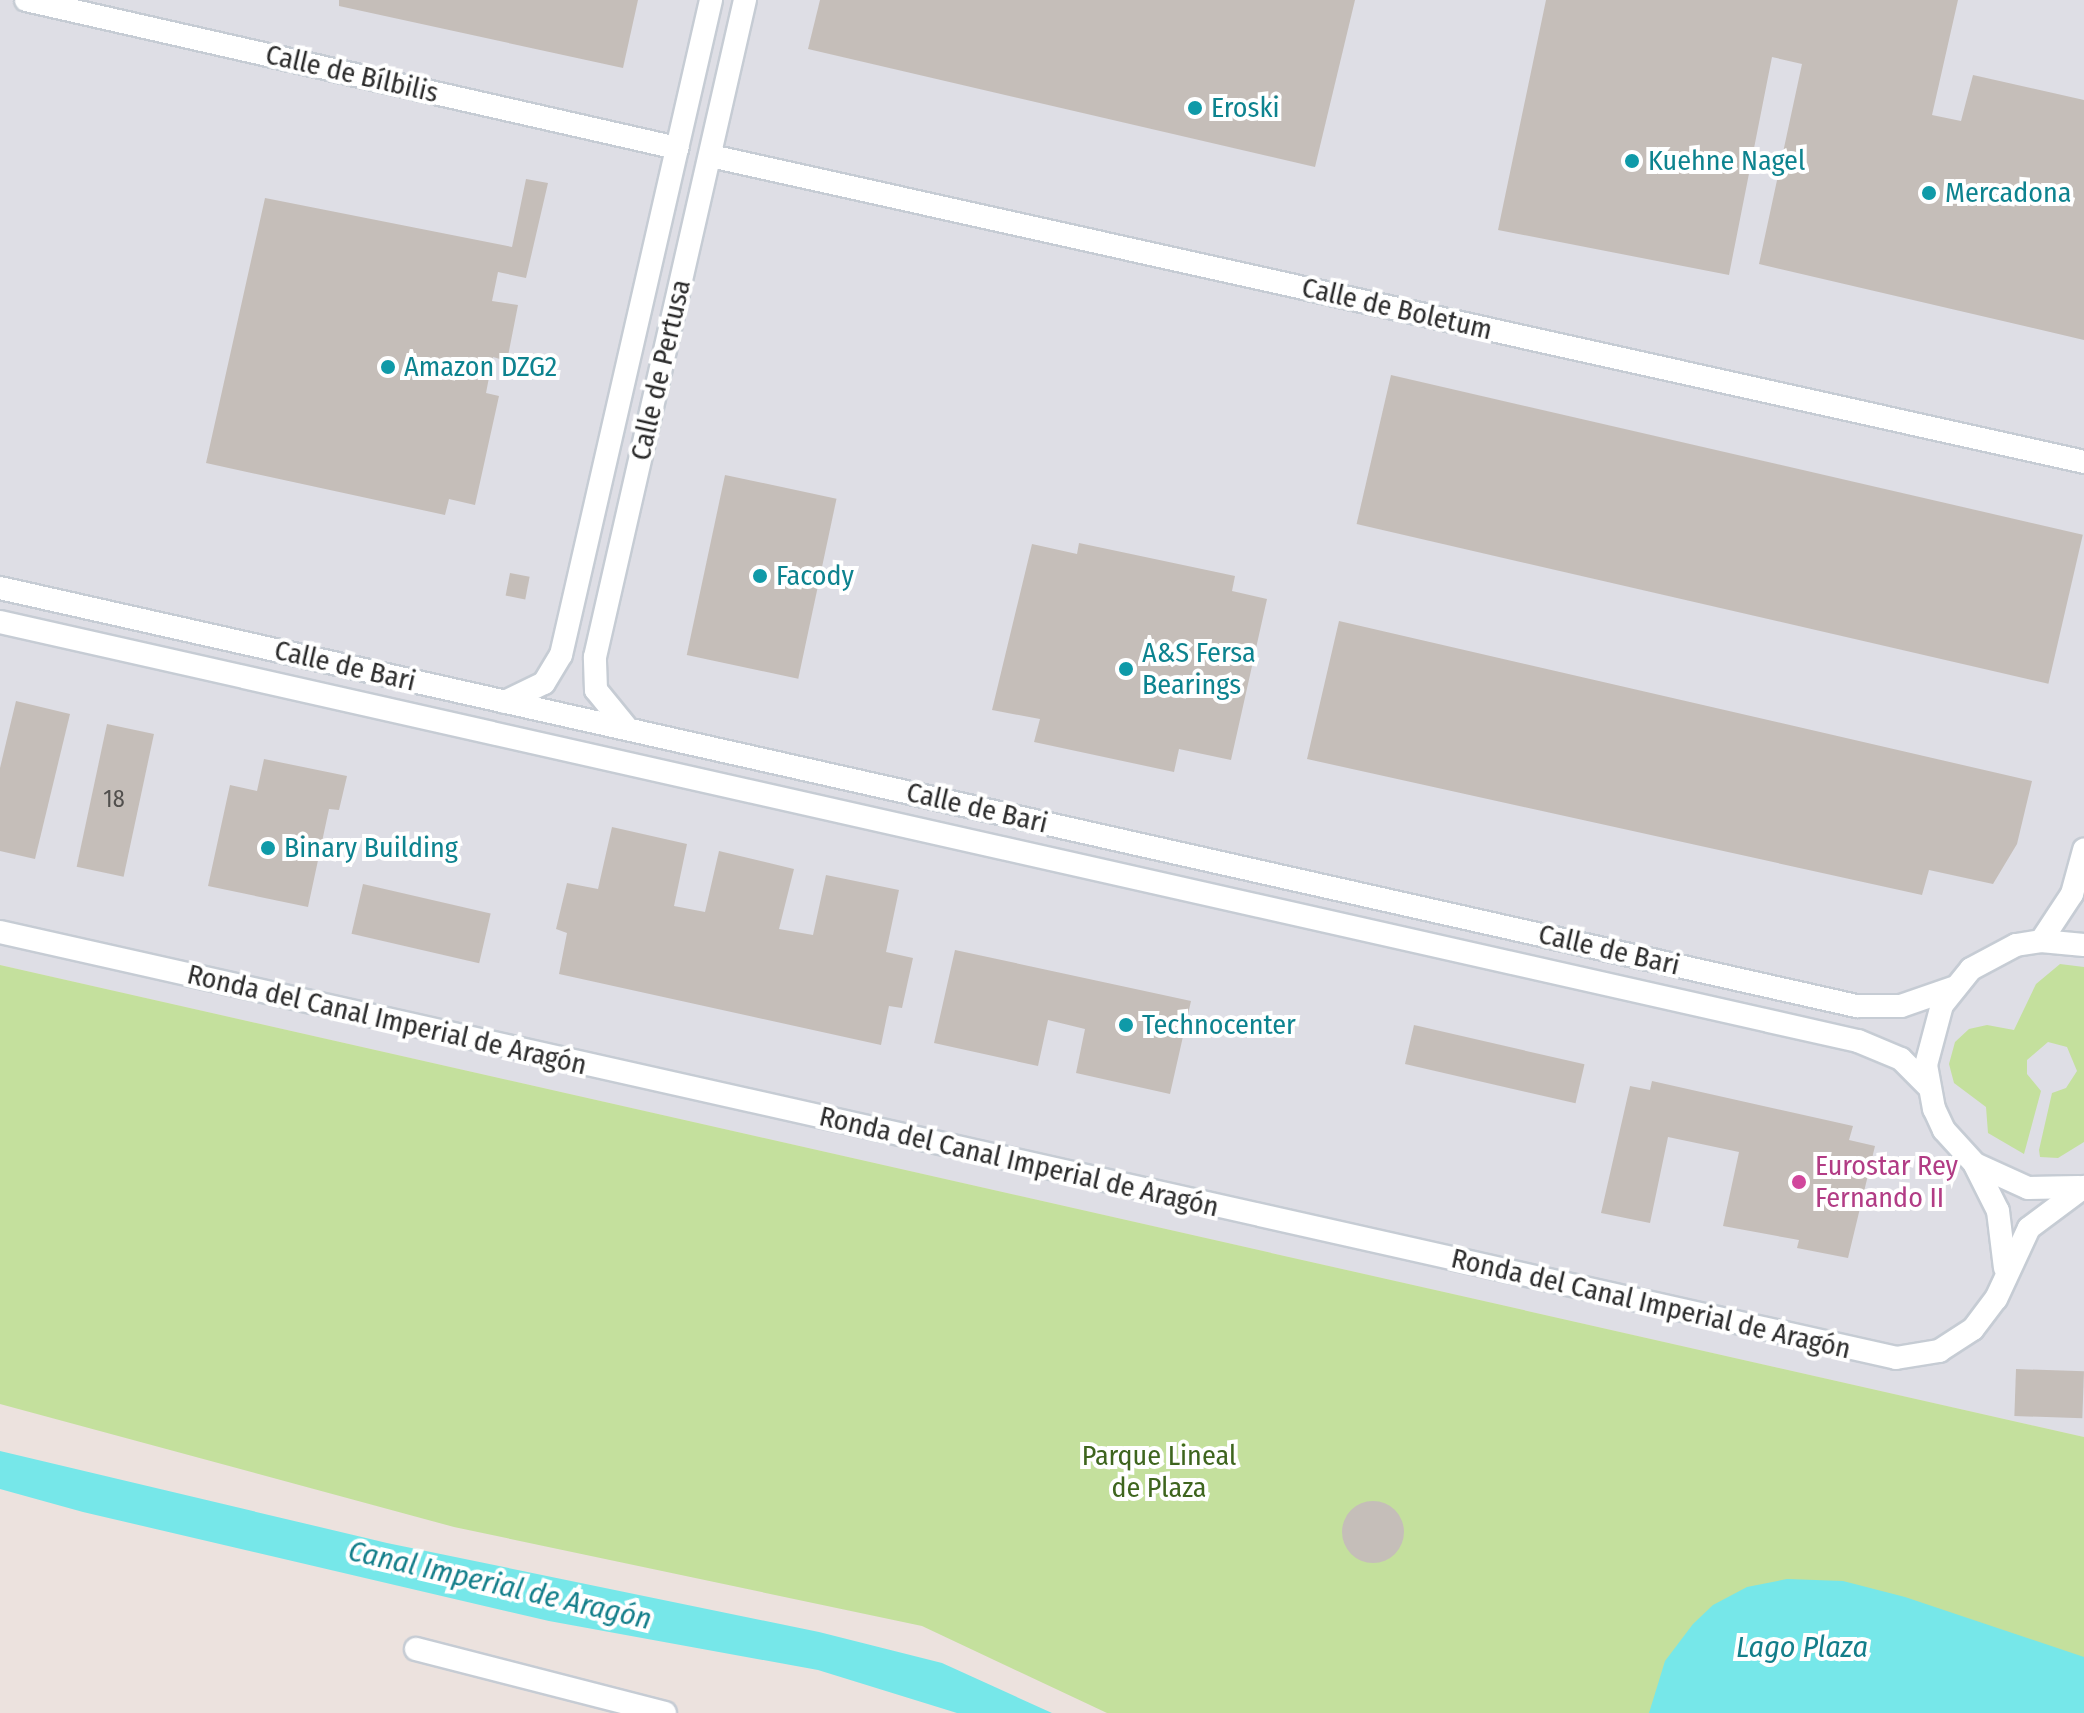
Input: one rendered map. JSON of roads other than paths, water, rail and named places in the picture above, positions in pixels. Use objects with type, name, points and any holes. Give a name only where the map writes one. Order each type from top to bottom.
[{"type":"street","name":"Calle de Bílbilis","points":[[26,0],[677,148]]},
{"type":"street","name":"Calle de Pertusa","points":[[505,702],[544,683],[561,655],[711,0]]},
{"type":"street","name":"Calle de Pertusa","points":[[628,729],[596,690],[595,657],[745,0]]},
{"type":"street","name":"Calle de Boletum","points":[[711,156],[2084,462]]},
{"type":"street","name":"Calle de Bari","points":[[0,588],[1857,1006],[1901,1006],[1953,988]]},
{"type":"street","name":"Calle de Bari","points":[[0,622],[1846,1038],[1886,1049],[1928,1086]]},
{"type":"street","points":[[2041,941],[2072,894],[2084,850]]},
{"type":"street","name":"Ronda del Canal Imperial de Aragón","points":[[0,932],[1877,1355],[1915,1357],[1959,1340],[1991,1307],[2029,1228],[2084,1186]]},
{"type":"street","points":[[2005,1277],[1998,1211],[1975,1164],[1944,1130],[1928,1086],[1928,1045],[1953,988],[1992,955],[2041,941],[2084,945]]},
{"type":"street","points":[[1975,1164],[2028,1188],[2084,1186]]},
{"type":"street","points":[[416,1649],[665,1713]]},
{"type":"water","name":"Canal Imperial de Aragón","points":[[0,1451],[387,1543],[819,1632],[942,1663],[1052,1713],[957,1713],[818,1670],[549,1621],[83,1512],[0,1489]]},
{"type":"water","name":"Lago Plaza","points":[[1787,1579],[1843,1581],[1905,1597],[2084,1657],[2084,1713],[1649,1713],[1665,1661],[1693,1624],[1713,1605],[1747,1587]]},
{"type":"place","name":"Eroski","points":[[1195,108]]},
{"type":"place","name":"Kuehne Nagel","points":[[1632,161]]},
{"type":"place","name":"Mercadona","points":[[1929,193]]},
{"type":"place","name":"Amazon DZG2","points":[[388,367]]},
{"type":"place","name":"Facody","points":[[760,576]]},
{"type":"place","name":"A&S Fersa Bearings","points":[[1126,669]]},
{"type":"place","name":"Binary Building","points":[[268,848]]},
{"type":"place","name":"Technocenter","points":[[1126,1025]]},
{"type":"place","name":"Eurostar Rey Fernando II","points":[[1799,1182]]},
{"type":"park label","name":"Parque Lineal de Plaza","points":[[1159,1472]]}]
